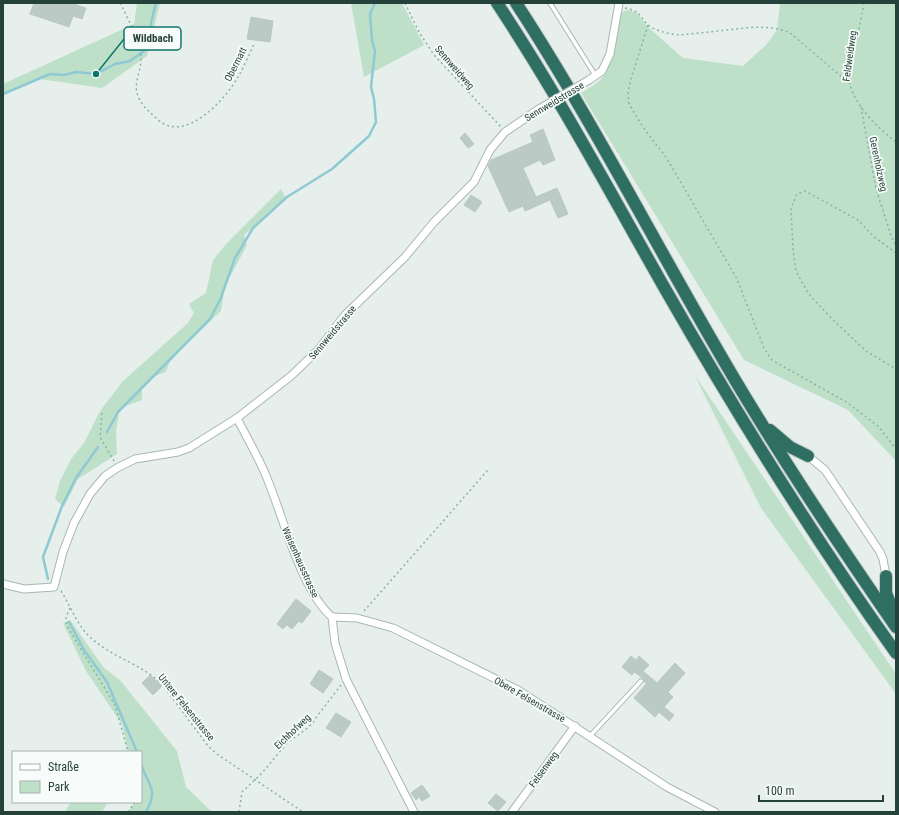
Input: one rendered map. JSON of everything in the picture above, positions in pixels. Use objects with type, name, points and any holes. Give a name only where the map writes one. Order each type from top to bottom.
[{"type":"highway","points":[[498,3],[566,114],[739,416],[791,498],[896,653]]},
{"type":"highway","points":[[516,3],[570,92],[684,292],[760,421],[834,536],[896,627]]},
{"type":"highway","points":[[760,421],[790,447],[808,456]]},
{"type":"highway","points":[[886,576],[886,596],[896,618]]},
{"type":"street","name":"Sennweidstrasse","points":[[54,587],[67,537],[80,511],[98,484],[117,468],[135,459],[178,452],[189,448],[237,418],[285,381],[308,360],[345,315],[405,257],[434,222],[474,182],[490,150],[505,132],[539,109],[602,71],[610,54],[618,4]]},
{"type":"street","name":"Waisenhausstrasse","points":[[237,418],[264,471],[296,556],[314,597],[324,610],[332,617]]},
{"type":"street","points":[[808,456],[825,470],[880,552],[883,559],[886,576]]},
{"type":"street","points":[[3,584],[24,589],[54,587]]},
{"type":"street","name":"Obere Felsenstrasse","points":[[332,617],[357,618],[400,631],[518,690],[668,787],[715,812]]},
{"type":"street","points":[[332,617],[335,643],[346,679],[414,812]]},
{"type":"street","name":"Felsenweg","points":[[512,812],[575,726]]},
{"type":"lane","points":[[550,3],[596,76]]},
{"type":"lane","points":[[590,736],[641,681]]},
{"type":"path","name":"Obermatt","points":[[120,3],[130,22],[141,57],[136,92],[142,105],[162,124],[173,127],[185,126],[205,116],[226,96],[238,77],[254,44]]},
{"type":"path","name":"Sennweidweg","points":[[405,3],[419,32],[434,55],[505,132]]},
{"type":"path","name":"Feldweidweg","points":[[864,3],[850,84],[860,106],[874,123],[896,142]]},
{"type":"path","points":[[618,4],[638,12],[648,25],[668,33],[680,35],[755,27],[774,28],[789,32],[850,84]]},
{"type":"path","points":[[648,25],[629,85],[629,104],[645,130],[666,157],[737,279],[764,348],[771,359],[777,363],[848,403],[879,427],[896,449]]},
{"type":"path","name":"Gerenholzweg","points":[[860,106],[876,189],[896,246]]},
{"type":"path","points":[[896,254],[873,236],[858,220],[805,191],[797,194],[791,208],[793,250],[796,271],[808,292],[832,319],[866,351],[896,368]]},
{"type":"path","points":[[102,413],[100,438],[117,468]]},
{"type":"path","points":[[357,618],[488,470]]},
{"type":"path","name":"Untere Felsenstrasse","points":[[54,587],[61,591],[85,632],[91,638],[153,676],[162,684],[208,746],[302,812]]},
{"type":"path","points":[[70,608],[66,617],[67,626],[115,705],[128,751]]},
{"type":"path","name":"Eichhofweg","points":[[239,812],[240,794],[255,780],[287,743],[309,727],[346,679]]},
{"type":"path","points":[[128,812],[134,803]]},
{"type":"green space","points":[[137,3],[160,3],[147,56],[102,88],[40,79],[3,93],[3,84],[134,24]]},
{"type":"green space","points":[[351,3],[402,3],[424,45],[364,77]]},
{"type":"green space","points":[[780,3],[896,3],[896,461],[848,410],[744,360],[581,93],[598,82],[608,69],[613,52],[619,17],[622,12],[628,10],[637,13],[649,28],[683,58],[743,66],[766,45],[777,30]]},
{"type":"green space","points":[[281,189],[286,199],[244,235],[247,245],[225,286],[221,311],[171,358],[166,372],[152,377],[142,386],[142,400],[120,408],[116,431],[117,454],[78,479],[64,507],[55,499],[60,481],[71,459],[84,443],[100,411],[123,381],[188,323],[194,313],[189,304],[206,293],[213,260],[226,244]]},
{"type":"green space","points":[[694,374],[896,674],[896,694],[761,508]]},
{"type":"green space","points":[[70,620],[104,668],[120,680],[177,751],[186,787],[212,812],[128,812],[134,803],[142,803],[142,751],[128,751],[122,724],[86,671],[63,623]]},
{"type":"green space","points":[[70,803],[107,803],[102,812],[65,812]]},
{"type":"building","points":[[34,3],[76,3],[76,5],[86,8],[82,19],[73,16],[69,27],[30,14]]},
{"type":"building","points":[[251,17],[273,21],[270,42],[247,39]]},
{"type":"building","points":[[543,129],[555,160],[543,165],[540,160],[523,168],[536,197],[557,188],[568,214],[558,218],[550,200],[525,211],[523,206],[509,212],[488,166],[491,160],[533,142],[530,135]]},
{"type":"building","points":[[465,133],[474,144],[468,148],[460,138]]},
{"type":"building","points":[[471,195],[482,202],[475,212],[464,205]]},
{"type":"building","points":[[296,599],[311,611],[302,623],[299,621],[292,629],[287,625],[283,629],[277,624]]},
{"type":"building","points":[[631,656],[636,660],[639,656],[649,665],[643,671],[657,683],[675,663],[685,673],[668,692],[673,697],[664,707],[674,715],[669,721],[659,712],[655,717],[634,698],[646,684],[643,678],[634,672],[632,675],[622,667]]},
{"type":"building","points":[[319,670],[333,679],[323,693],[310,684]]},
{"type":"building","points":[[150,675],[162,686],[153,695],[142,683]]},
{"type":"building","points":[[336,713],[351,722],[341,737],[326,728]]},
{"type":"building","points":[[422,785],[430,796],[422,801],[419,797],[416,800],[411,793]]},
{"type":"building","points":[[496,794],[506,802],[498,811],[488,803]]},
{"type":"waterway","points":[[3,94],[50,74],[64,75],[76,72],[96,74],[115,64],[130,61],[144,51],[151,38],[151,23],[156,3]]},
{"type":"waterway","points":[[107,432],[118,412],[210,319],[220,300],[235,258],[253,228],[287,197],[332,169],[369,136],[376,122],[374,99],[371,87],[375,51],[372,40],[370,14],[375,3]]},
{"type":"waterway","points":[[48,579],[43,557],[62,506],[76,478],[98,447]]},
{"type":"waterway","points":[[69,622],[84,650],[107,682],[137,751]]},
{"type":"waterway","points":[[142,766],[152,792],[150,804],[146,812]]},
{"type":"place","name":"Wildbach","points":[[96,74]]}]
